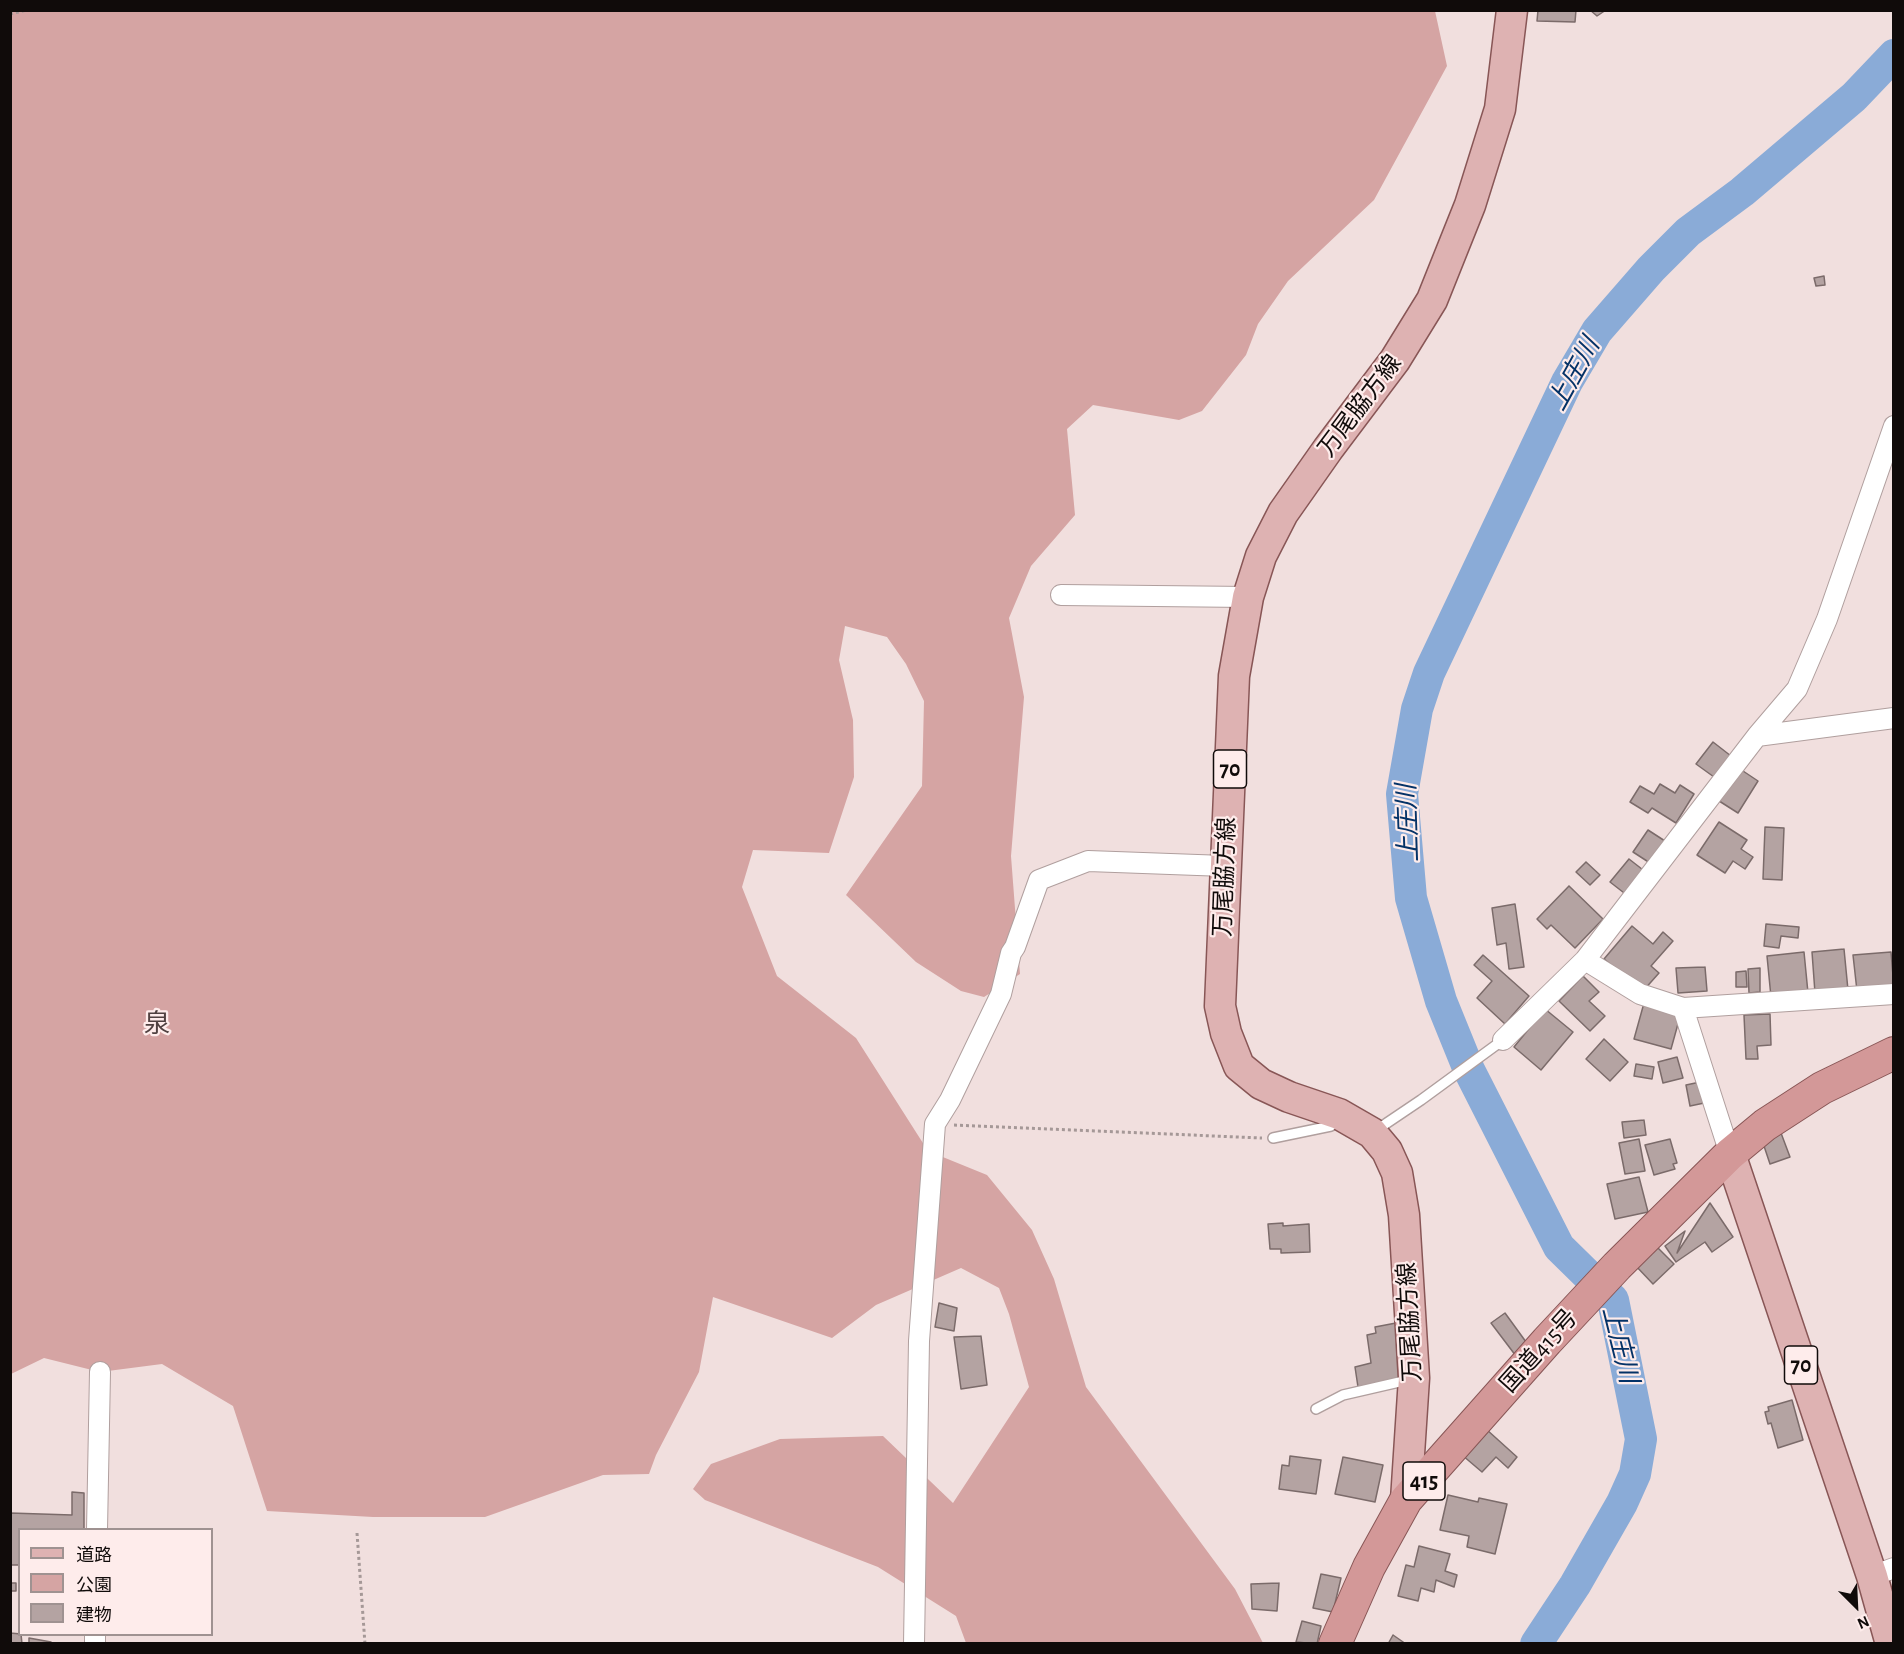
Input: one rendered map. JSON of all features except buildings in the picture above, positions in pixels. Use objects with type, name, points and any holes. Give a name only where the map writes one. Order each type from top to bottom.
[{"type":"highway","name":"国道415号","points":[[1335,1644],[1369,1567],[1406,1500],[1617,1266],[1730,1154],[1765,1125],[1822,1088],[1893,1053]]},
{"type":"main road","name":"万尾脇方線","points":[[1406,1500],[1414,1378],[1404,1215],[1397,1173],[1387,1151],[1372,1133],[1339,1114],[1289,1097],[1261,1084],[1239,1066],[1232,1051],[1220,1006],[1234,676],[1248,597],[1261,556],[1283,513],[1395,360],[1432,300],[1470,205],[1500,109],[1512,10]]},
{"type":"main road","name":"70","points":[[1730,1154],[1883,1572],[1891,1644]]},
{"type":"street","points":[[1503,1040],[1585,960],[1757,736],[1797,689],[1827,619],[1893,426]]},
{"type":"street","points":[[1061,595],[1248,597]]},
{"type":"street","points":[[1757,736],[1893,718]]},
{"type":"street","points":[[914,1644],[919,1341],[935,1124],[950,1100],[1001,994],[1011,953],[1039,880],[1088,861],[1225,866]]},
{"type":"street","points":[[1585,960],[1640,994],[1683,1008],[1893,994]]},
{"type":"street","points":[[1683,1008],[1730,1154]]},
{"type":"street","points":[[97,1528],[100,1372]]},
{"type":"lane","points":[[1372,1133],[1503,1040]]},
{"type":"lane","points":[[1273,1138],[1331,1126],[1339,1114]]},
{"type":"lane","points":[[1316,1409],[1343,1395],[1414,1378]]},
{"type":"path","points":[[10,14],[27,10]]},
{"type":"path","points":[[935,1124],[1273,1138]]},
{"type":"path","points":[[357,1533],[365,1644]]},
{"type":"green space","points":[[10,11],[1435,11],[1447,66],[1374,200],[1288,281],[1258,324],[1246,355],[1202,411],[1179,420],[1093,405],[1067,429],[1075,515],[1031,566],[1009,618],[1024,697],[1011,856],[1020,974],[984,997],[961,991],[916,962],[846,895],[922,786],[924,701],[906,664],[887,637],[845,626],[839,660],[853,720],[854,777],[829,853],[753,850],[742,887],[777,976],[856,1038],[928,1151],[987,1175],[1032,1230],[1054,1279],[1086,1387],[1235,1589],[1263,1643],[966,1643],[956,1616],[878,1567],[705,1500],[693,1489],[711,1464],[780,1439],[883,1436],[953,1503],[1029,1387],[1009,1314],[999,1288],[961,1268],[876,1305],[832,1338],[713,1297],[699,1372],[656,1455],[649,1474],[603,1475],[485,1517],[373,1517],[267,1511],[233,1406],[162,1364],[100,1372],[44,1358],[11,1374]]},
{"type":"waterway","name":"上庄川","points":[[1536,1644],[1575,1585],[1622,1503],[1635,1474],[1641,1439],[1613,1300],[1559,1247],[1469,1070],[1441,1001],[1411,898],[1402,794],[1417,709],[1429,673],[1567,382],[1597,331],[1651,269],[1688,232],[1742,192],[1854,97],[1894,55]]},
{"type":"district","name":"泉","points":[[157,1024]]}]
